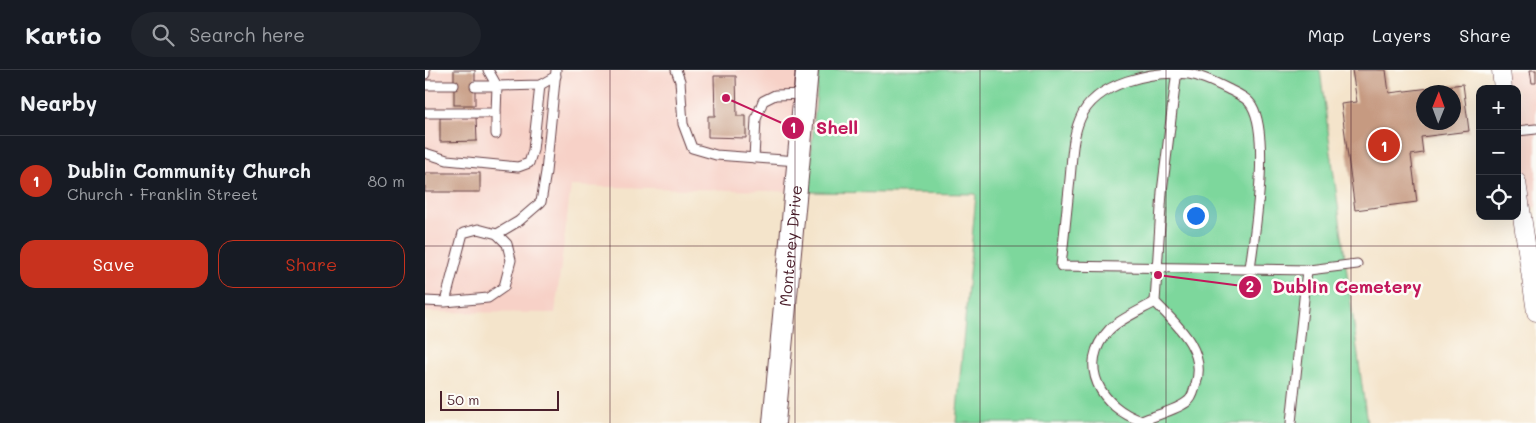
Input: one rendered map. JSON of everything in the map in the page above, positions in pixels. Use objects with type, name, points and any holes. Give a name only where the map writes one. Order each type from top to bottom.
[{"type":"street","name":"Monterey Drive","points":[[774,423],[807,70]]},
{"type":"street","points":[[1501,70],[1503,85]]},
{"type":"street","points":[[1521,209],[1536,312]]},
{"type":"lane","points":[[489,70],[497,86],[496,134]]},
{"type":"lane","points":[[676,70],[680,81],[683,124],[692,148],[716,155],[799,161]]},
{"type":"lane","points":[[1250,268],[1256,224],[1260,166],[1259,124],[1252,105],[1241,96],[1216,83],[1190,74],[1177,72],[1161,72],[1130,79],[1093,99],[1080,118],[1074,141],[1061,266],[1307,270],[1357,264]]},
{"type":"lane","points":[[1155,302],[1111,328],[1099,342],[1093,358],[1096,379],[1101,391],[1112,405],[1142,422],[1181,406],[1190,400],[1198,378],[1198,363],[1193,347],[1181,330],[1155,302],[1162,192],[1177,72]]},
{"type":"lane","points":[[475,86],[540,85],[556,73]]},
{"type":"lane","points":[[497,234],[519,221],[541,202],[546,172],[556,73]]},
{"type":"lane","points":[[425,85],[454,85]]},
{"type":"lane","points":[[425,153],[447,160],[518,167],[529,162],[533,150],[540,85]]},
{"type":"lane","points":[[754,158],[756,119],[763,101],[775,95],[805,94]]},
{"type":"lane","points":[[425,113],[496,113]]},
{"type":"lane","points":[[1521,131],[1536,129]]},
{"type":"lane","points":[[425,301],[445,302],[488,298],[504,286],[511,260],[507,244],[497,234],[478,229],[463,233],[445,302]]},
{"type":"lane","points":[[1291,423],[1307,270]]},
{"type":"shaded area","points":[[425,70],[819,70],[807,192],[571,186],[555,313],[425,312]]},
{"type":"shaded area","points":[[1493,70],[1536,70],[1536,207],[1521,209],[1521,85],[1495,85]]},
{"type":"green space","points":[[819,70],[1320,70],[1367,423],[956,423],[976,194],[807,192]]},
{"type":"building","points":[[454,70],[475,70],[475,105],[454,105]]},
{"type":"building","points":[[1352,70],[1386,70],[1389,93],[1416,90],[1416,130],[1461,130],[1461,85],[1455,85],[1463,84],[1469,131],[1421,137],[1423,153],[1411,155],[1417,202],[1355,210],[1341,104],[1357,102]]},
{"type":"building","points":[[1530,70],[1536,70],[1536,83],[1532,83]]},
{"type":"building","points":[[714,76],[736,76],[737,116],[746,116],[746,138],[708,137],[708,116],[715,116]]},
{"type":"building","points":[[476,117],[477,141],[440,142],[440,118]]},
{"type":"building","points":[[425,173],[480,173],[480,192],[425,192]]},
{"type":"place","name":"Shell","points":[[726,98]]},
{"type":"place","name":"Dublin Community Church","points":[[1384,145]]},
{"type":"place","name":"Dublin Cemetery","points":[[1158,275]]}]
